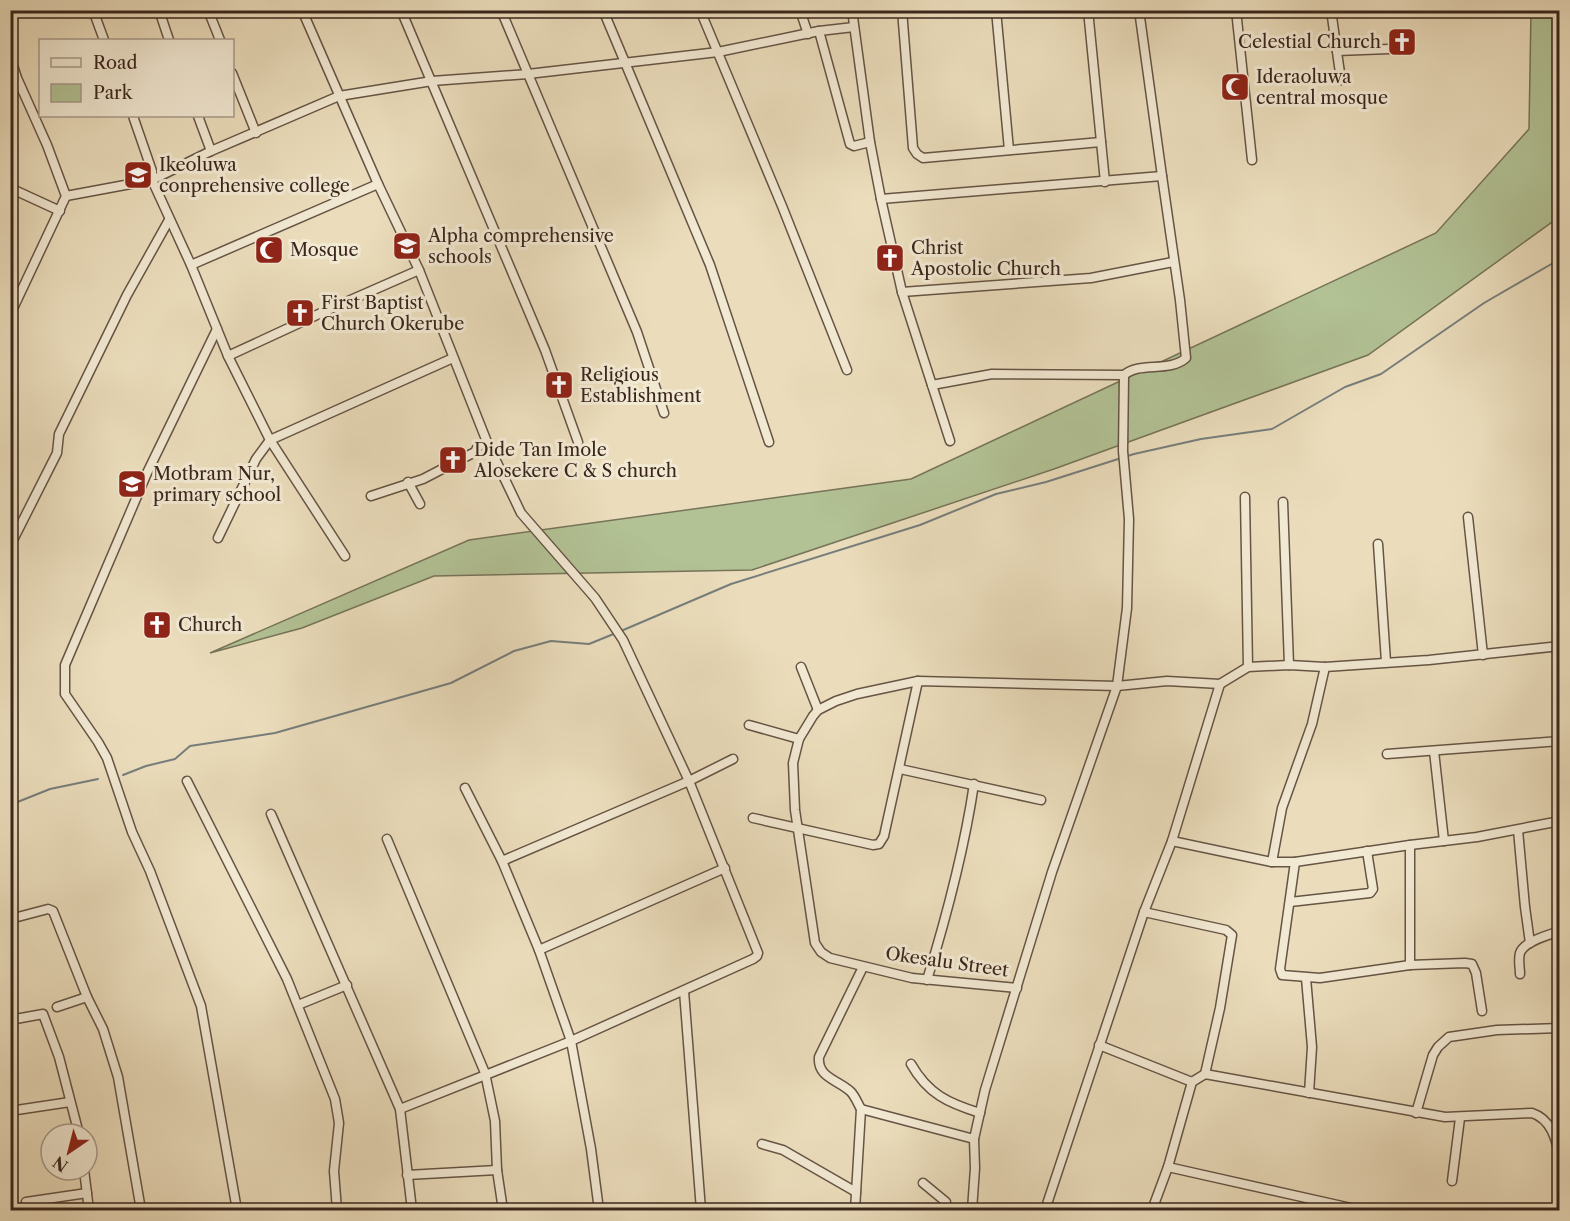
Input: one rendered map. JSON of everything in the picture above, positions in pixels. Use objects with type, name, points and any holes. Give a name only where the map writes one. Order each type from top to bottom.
[{"type":"street","points":[[93,10],[104,39]]},
{"type":"street","points":[[159,10],[169,39]]},
{"type":"street","points":[[208,10],[220,39]]},
{"type":"street","points":[[302,10],[418,270],[487,442],[521,513],[595,598],[623,640],[689,780],[758,949],[757,956],[684,992],[571,1041],[400,1109]]},
{"type":"street","points":[[401,10],[545,350],[578,442]]},
{"type":"street","points":[[501,10],[637,332],[664,413]]},
{"type":"street","points":[[603,10],[710,265],[769,442]]},
{"type":"street","points":[[700,10],[847,370]]},
{"type":"street","points":[[800,10],[808,34]]},
{"type":"street","points":[[852,10],[870,142],[902,292],[950,441]]},
{"type":"street","points":[[902,10],[914,148],[923,158],[1101,142]]},
{"type":"street","points":[[996,10],[1010,150]]},
{"type":"street","points":[[1088,10],[1105,182]]},
{"type":"street","points":[[932,385],[992,374],[1124,375],[1133,370],[1175,364],[1186,358],[1180,300],[1139,10]]},
{"type":"street","points":[[1236,10],[1252,160]]},
{"type":"street","points":[[1331,10],[1341,80]]},
{"type":"street","points":[[66,196],[152,180],[211,150],[256,133],[339,96],[432,81],[528,74],[718,52],[819,31],[854,27]]},
{"type":"street","points":[[819,31],[850,144],[854,146],[870,142]]},
{"type":"street","points":[[1337,51],[1389,49]]},
{"type":"street","points":[[10,56],[66,196],[10,315]]},
{"type":"street","points":[[234,78],[256,133]]},
{"type":"street","points":[[133,117],[153,171],[152,180],[191,264],[228,356],[270,440],[345,556]]},
{"type":"street","points":[[198,117],[211,150]]},
{"type":"street","points":[[881,199],[1162,176]]},
{"type":"street","points":[[191,264],[378,184]]},
{"type":"street","points":[[10,188],[60,211]]},
{"type":"street","points":[[10,546],[57,453],[59,434],[127,295],[169,219]]},
{"type":"street","points":[[902,292],[1091,278],[1173,262]]},
{"type":"street","points":[[228,356],[418,270]]},
{"type":"street","points":[[218,329],[147,473],[65,665],[64,681],[65,694],[107,758],[132,832],[150,871],[201,1006],[237,1210]]},
{"type":"street","points":[[218,538],[256,459],[270,440],[453,358]]},
{"type":"street","points":[[972,1210],[975,1168],[974,1139],[980,1113],[1052,872],[1117,686],[1127,608],[1129,519],[1123,452],[1124,375]]},
{"type":"street","points":[[370,496],[423,479],[475,452],[478,446],[487,442]]},
{"type":"street","points":[[408,482],[420,504]]},
{"type":"street","points":[[1245,497],[1248,667]]},
{"type":"street","points":[[1283,502],[1289,665]]},
{"type":"street","points":[[1468,517],[1483,655]]},
{"type":"street","points":[[1378,544],[1386,662]]},
{"type":"street","points":[[749,725],[799,739],[818,710],[836,701],[857,694],[918,681],[1117,686],[1167,681],[1220,684],[1248,667],[1289,665],[1325,667],[1483,655],[1560,646]]},
{"type":"street","points":[[801,667],[818,710]]},
{"type":"street","points":[[1272,862],[1282,808],[1312,724],[1325,667]]},
{"type":"street","points":[[753,818],[799,830],[873,845],[879,844],[884,836],[918,681]]},
{"type":"street","points":[[1045,1210],[1144,912],[1172,841],[1220,684]]},
{"type":"street","name":"Okesalu Street","points":[[799,739],[793,763],[795,810],[815,943],[821,952],[830,958],[863,967],[927,980],[1017,988]]},
{"type":"street","points":[[1387,754],[1560,741]]},
{"type":"street","points":[[1434,751],[1444,842]]},
{"type":"street","points":[[502,861],[733,759]]},
{"type":"street","points":[[900,769],[1041,800]]},
{"type":"street","points":[[188,781],[298,1005],[335,1099],[339,1123],[334,1171],[337,1210]]},
{"type":"street","points":[[927,980],[951,901],[974,784]]},
{"type":"street","points":[[465,788],[502,861],[539,950],[571,1041],[591,1149],[599,1210]]},
{"type":"street","points":[[271,814],[400,1109],[412,1210]]},
{"type":"street","points":[[1172,841],[1272,862],[1295,862],[1410,844],[1444,842],[1560,821]]},
{"type":"street","points":[[1518,830],[1530,943]]},
{"type":"street","points":[[387,839],[485,1074],[495,1121],[497,1170],[503,1210]]},
{"type":"street","points":[[1410,844],[1410,965]]},
{"type":"street","points":[[1290,902],[1370,893],[1373,889],[1367,851]]},
{"type":"street","points":[[1295,862],[1280,972],[1286,977],[1346,976],[1410,965],[1472,964],[1476,973],[1482,1011]]},
{"type":"street","points":[[539,950],[725,868]]},
{"type":"street","points":[[10,919],[48,909],[53,911],[87,998],[103,1029],[122,1091],[141,1210]]},
{"type":"street","points":[[1144,912],[1226,930],[1232,935],[1220,1008],[1205,1074]]},
{"type":"street","points":[[1520,974],[1520,953],[1530,943],[1560,931]]},
{"type":"street","points":[[855,1210],[861,1110],[853,1093],[827,1076],[819,1064],[819,1057],[863,967]]},
{"type":"street","points":[[1306,978],[1312,1047],[1309,1093]]},
{"type":"street","points":[[298,1005],[347,985]]},
{"type":"street","points":[[684,992],[701,1210]]},
{"type":"street","points":[[57,1007],[87,998]]},
{"type":"street","points":[[10,1020],[43,1014],[59,1057],[76,1122]]},
{"type":"street","points":[[1416,1113],[1433,1055],[1438,1047],[1449,1038],[1497,1030],[1560,1028]]},
{"type":"street","points":[[1100,1045],[1192,1082]]},
{"type":"street","points":[[911,1064],[917,1075],[936,1095],[948,1102],[980,1113]]},
{"type":"street","points":[[1152,1210],[1192,1082],[1205,1074],[1416,1113],[1460,1118],[1532,1113],[1544,1119],[1558,1136],[1560,1156]]},
{"type":"street","points":[[10,1111],[70,1102]]},
{"type":"street","points":[[861,1110],[974,1139]]},
{"type":"street","points":[[1452,1180],[1460,1118]]},
{"type":"street","points":[[762,1144],[783,1150],[856,1192]]},
{"type":"street","points":[[1167,1167],[1360,1210]]},
{"type":"street","points":[[407,1175],[497,1170]]},
{"type":"street","points":[[86,1182],[89,1210]]},
{"type":"street","points":[[923,1183],[946,1202],[945,1210]]},
{"type":"street","points":[[26,1202],[87,1193]]},
{"type":"green space","points":[[1531,11],[1559,11],[1559,217],[1368,355],[1054,469],[752,570],[434,576],[302,628],[210,653],[469,540],[911,479],[1436,233],[1529,129]]},
{"type":"waterway","points":[[621,631],[731,584],[920,525],[996,494],[1046,482],[1134,454],[1201,439],[1272,429],[1345,387],[1381,374],[1484,303],[1560,259]]},
{"type":"waterway","points":[[123,775],[146,766],[175,759],[190,746],[275,733],[451,683],[514,651],[551,641],[589,644],[616,633]]},
{"type":"waterway","points":[[10,805],[50,789],[98,779]]},
{"type":"place","name":"Celestial Church","points":[[1402,42]]},
{"type":"place","name":"Ideraoluwa central mosque","points":[[1235,87]]},
{"type":"place","name":"Ikeoluwa conprehensive college","points":[[138,175]]},
{"type":"place","name":"Alpha comprehensive schools","points":[[407,246]]},
{"type":"place","name":"Mosque","points":[[269,250]]},
{"type":"place","name":"Christ Apostolic Church","points":[[890,258]]},
{"type":"place","name":"First Baptist Church Okerube","points":[[300,313]]},
{"type":"place","name":"Religious Establishment","points":[[559,385]]},
{"type":"place","name":"Dide Tan Imole Alosekere C & S church","points":[[453,460]]},
{"type":"place","name":"Motbram Nur, primary school","points":[[132,484]]},
{"type":"place","name":"Church","points":[[157,625]]}]
